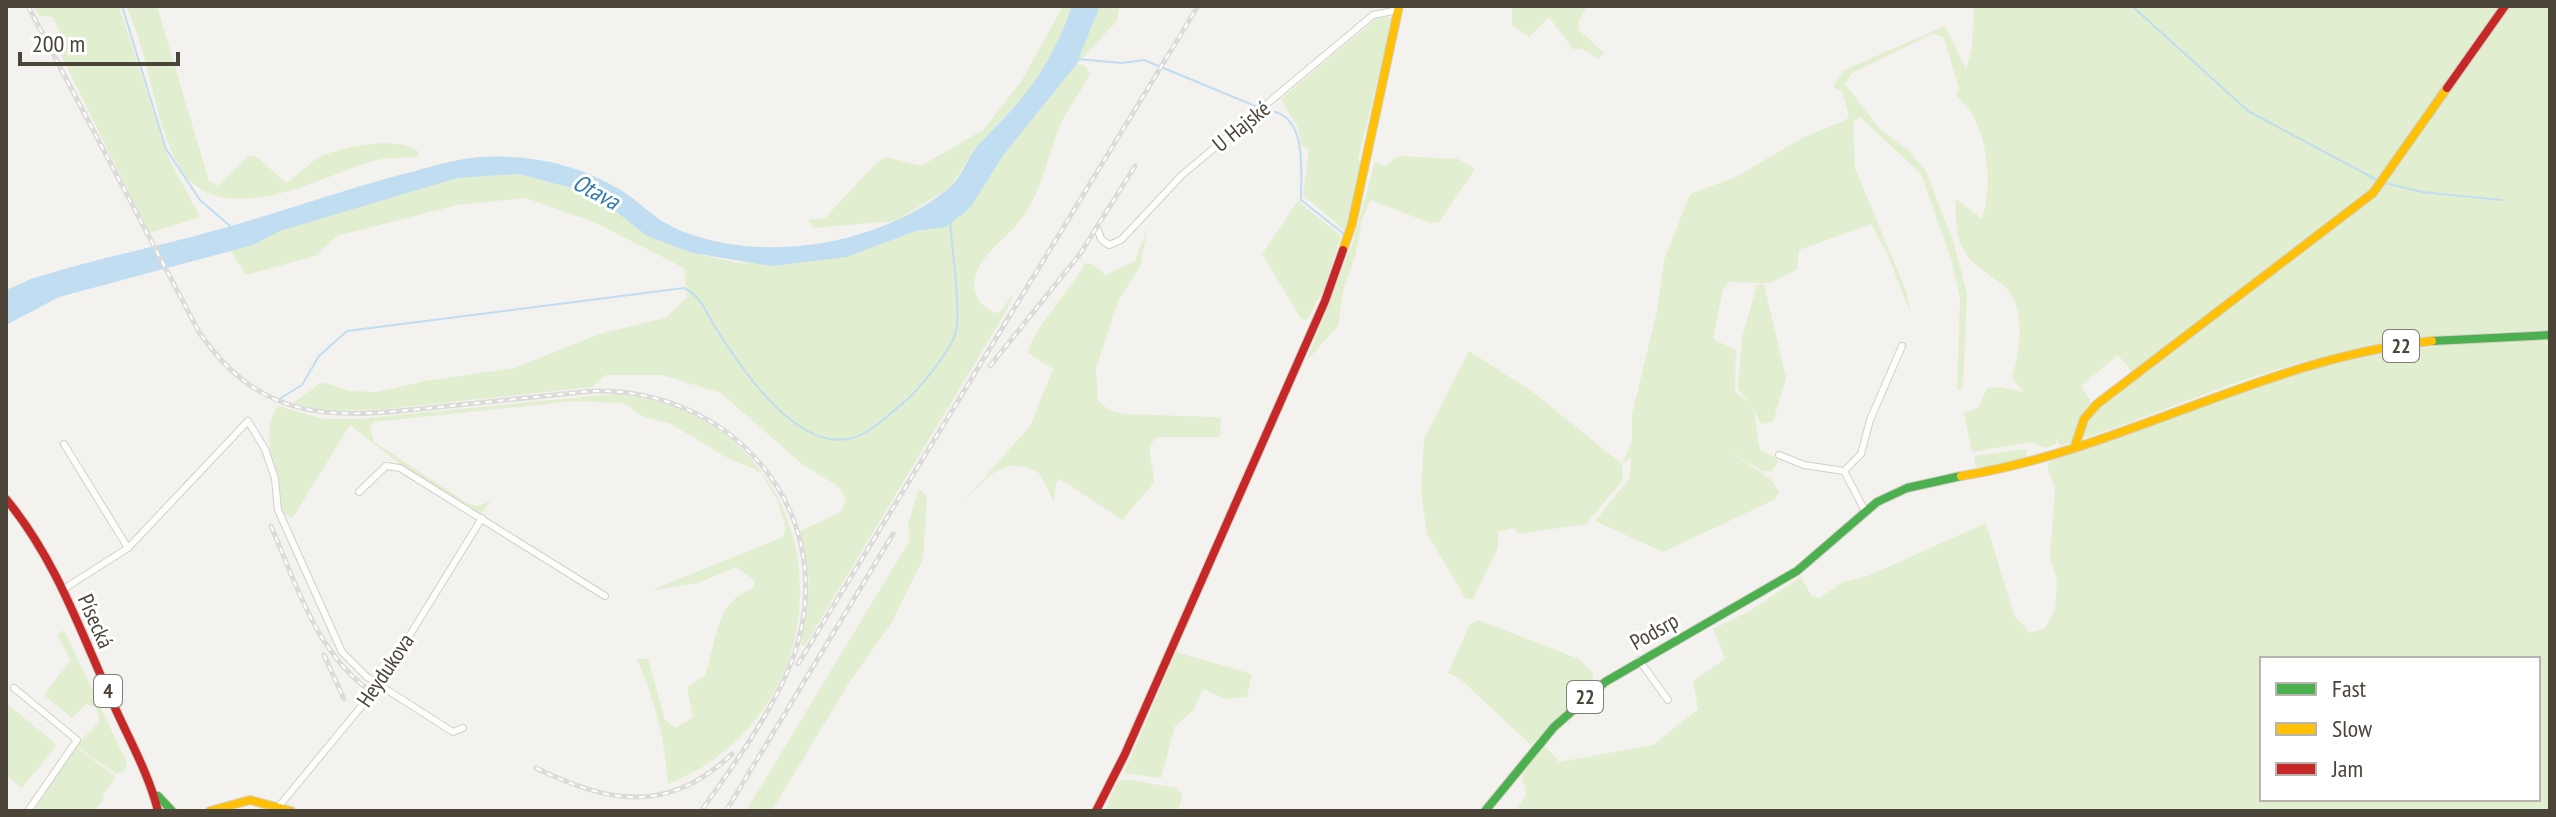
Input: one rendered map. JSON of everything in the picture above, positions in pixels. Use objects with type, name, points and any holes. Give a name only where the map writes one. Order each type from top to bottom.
[{"type":"main road","points":[[2075,446],[2084,419],[2097,404],[2373,193],[2505,6]]},
{"type":"main road","points":[[1096,811],[1125,754],[1325,301],[1352,224],[1399,8]]},
{"type":"main road","name":"22","points":[[2075,446],[2301,367],[2355,354],[2462,337],[2550,335]]},
{"type":"main road","name":"Podsrp","points":[[1485,811],[1565,715],[1639,660],[1798,570],[1865,511],[1903,490],[1998,471],[2075,446]]},
{"type":"main road","name":"Písecká","points":[[6,499],[35,536],[62,590],[141,765],[158,811]]},
{"type":"main road","name":"Písecká","points":[[141,765],[164,806],[172,811]]},
{"type":"main road","points":[[210,811],[252,800],[291,811]]},
{"type":"street","name":"U Hajské","points":[[1098,230],[1101,239],[1109,245],[1121,240],[1182,175],[1373,15],[1399,8]]},
{"type":"street","points":[[1844,471],[1861,454],[1870,420],[1890,382],[1902,346]]},
{"type":"street","points":[[62,590],[128,548],[248,421],[265,449],[275,479],[278,510],[342,652],[379,685],[453,732],[463,728]]},
{"type":"street","points":[[64,444],[128,548]]},
{"type":"street","points":[[1779,455],[1804,465],[1844,471]]},
{"type":"street","points":[[359,492],[386,466],[400,468],[605,596]]},
{"type":"street","points":[[1844,471],[1865,511]]},
{"type":"street","name":"Heydukova","points":[[277,808],[379,685],[482,518]]},
{"type":"street","points":[[1639,660],[1668,700]]},
{"type":"street","points":[[14,688],[77,740],[28,811]]},
{"type":"green space","points":[[34,6],[119,6],[167,155],[200,217],[149,233],[59,51],[59,31],[53,17],[39,16]]},
{"type":"green space","points":[[126,6],[157,6],[209,181],[218,186],[249,155],[257,157],[286,183],[321,156],[360,146],[386,143],[409,146],[418,151],[418,157],[375,160],[292,190],[264,196],[237,199],[213,195],[191,182],[175,159]]},
{"type":"green space","points":[[1063,6],[1072,6],[1054,52],[1037,82],[976,147],[950,188],[895,221],[814,228],[808,220],[825,218],[876,163],[886,157],[921,166],[983,130],[1022,80]]},
{"type":"green space","points":[[1100,6],[1120,6],[1116,22],[1077,64],[1085,65],[1090,74],[1059,128],[1031,204],[1019,222],[988,254],[976,273],[976,293],[989,310],[999,313],[1014,293],[1007,310],[805,645],[801,646],[809,583],[800,531],[841,512],[846,500],[839,487],[802,464],[721,393],[662,375],[606,375],[592,387],[376,410],[324,411],[293,403],[322,382],[350,391],[377,392],[425,381],[515,368],[599,334],[665,318],[687,298],[684,268],[596,223],[526,198],[457,205],[337,236],[315,256],[246,275],[231,251],[280,231],[382,198],[457,178],[519,174],[575,189],[614,210],[647,236],[693,253],[739,263],[847,257],[916,231],[946,227],[1076,65]]},
{"type":"green space","points":[[1512,6],[1587,6],[1579,20],[1579,30],[1604,53],[1598,59],[1582,49],[1573,49],[1549,17],[1529,37],[1512,25]]},
{"type":"green space","points":[[1974,6],[2550,6],[2550,330],[2425,338],[2333,354],[2242,381],[2060,446],[2057,439],[2056,444],[2045,448],[2032,442],[1972,452],[1964,413],[1979,407],[1987,388],[2001,387],[2023,392],[2012,377],[2019,342],[2019,317],[2011,295],[1973,262],[1963,250],[1958,237],[1955,198],[1982,219],[1988,188],[1986,153],[1975,120],[1956,96],[1959,89],[1944,37],[1932,34],[1852,73],[1845,84],[1880,129],[1909,151],[1926,171],[1954,244],[1967,294],[1963,387],[1957,391],[1960,298],[1951,259],[1921,174],[1860,117],[1853,122],[1855,168],[1906,291],[1911,315],[1887,253],[1871,224],[1799,250],[1797,269],[1771,283],[1729,282],[1723,289],[1713,339],[1736,350],[1736,393],[1749,401],[1752,407],[1760,449],[1779,461],[1771,471],[1762,471],[1729,451],[1770,479],[1779,492],[1776,499],[1663,552],[1595,521],[1630,478],[1631,458],[1622,464],[1632,441],[1632,414],[1657,311],[1664,260],[1690,194],[1736,177],[1804,137],[1846,120],[1849,116],[1842,91],[1833,87],[1844,70],[1945,26],[1966,69],[1972,49]],"holes":[[[2118,355],[2133,373],[2092,403],[2081,386]]]},
{"type":"green space","points":[[1390,17],[1392,22],[1358,159],[1363,166],[1347,228],[1343,229],[1303,195],[1309,150],[1301,145],[1298,128],[1281,99],[1377,18]]},
{"type":"green space","points":[[1399,156],[1458,159],[1475,169],[1439,222],[1430,223],[1371,200],[1362,219],[1356,253],[1343,291],[1338,326],[1307,360],[1353,242],[1375,162],[1384,166]]},
{"type":"green space","points":[[1298,201],[1341,236],[1325,286],[1307,320],[1301,319],[1262,254]]},
{"type":"green space","points":[[1148,226],[1140,267],[1118,301],[1096,368],[1098,401],[1110,411],[1124,414],[1216,417],[1221,419],[1220,437],[1158,437],[1153,441],[1150,452],[1154,483],[1122,520],[1060,479],[1056,482],[1054,501],[1039,473],[1015,466],[996,471],[963,502],[1030,426],[1053,369],[1028,353],[1044,321],[1085,264],[1092,264],[1106,275],[1135,261]]},
{"type":"green space","points":[[1764,284],[1786,378],[1773,422],[1761,424],[1749,401],[1738,389],[1742,338],[1757,285]]},
{"type":"green space","points":[[2550,340],[2550,811],[1516,811],[1526,794],[1522,775],[1544,745],[1559,762],[1653,745],[1698,709],[1693,681],[1725,659],[1713,629],[1748,612],[1801,577],[1811,595],[1819,598],[1843,582],[1868,576],[1986,523],[2014,615],[2030,633],[2045,628],[2055,610],[2057,580],[2050,559],[2055,487],[2048,471],[2049,461],[2278,378],[2356,358],[2452,344]]},
{"type":"green space","points":[[1469,351],[1530,390],[1622,464],[1623,480],[1586,524],[1518,534],[1514,528],[1498,532],[1498,548],[1473,599],[1466,599],[1427,534],[1421,492],[1424,439]]},
{"type":"green space","points":[[615,394],[689,413],[745,452],[758,471],[724,456],[671,424],[644,417],[623,403],[574,401],[374,422],[370,428],[374,442],[467,503],[477,506],[491,501],[480,515],[406,469],[350,425],[292,519],[281,511],[269,442],[272,417],[278,406],[323,419],[357,419]]},
{"type":"green space","points":[[2027,449],[2027,459],[1977,471],[1974,456]]},
{"type":"green space","points":[[919,489],[927,496],[923,559],[891,624],[850,681],[776,804],[769,811],[746,811],[910,540],[908,524]]},
{"type":"green space","points":[[772,491],[781,505],[799,567],[796,631],[774,693],[731,746],[668,784],[658,720],[637,659],[648,659],[665,720],[676,728],[693,717],[687,687],[705,675],[724,613],[737,597],[754,587],[754,580],[736,567],[698,583],[652,590],[783,537],[786,529]]},
{"type":"green space","points":[[1478,620],[1579,659],[1594,674],[1591,685],[1531,745],[1459,678],[1448,673],[1470,624]]},
{"type":"green space","points":[[64,630],[127,763],[124,771],[116,774],[76,746],[100,721],[96,707],[86,704],[72,718],[44,695],[71,660],[57,635]]},
{"type":"green space","points":[[1176,652],[1252,674],[1247,697],[1225,699],[1203,689],[1194,710],[1175,726],[1161,778],[1124,773]]},
{"type":"green space","points":[[6,703],[57,745],[22,788],[6,775]]},
{"type":"green space","points":[[76,747],[116,777],[102,795],[105,798],[94,811],[33,811]]},
{"type":"green space","points":[[1125,779],[1177,788],[1182,794],[1178,811],[1105,811],[1118,781]]},
{"type":"water","name":"Otava","points":[[1072,6],[1100,6],[1076,65],[1002,157],[970,208],[946,227],[916,231],[847,257],[772,266],[693,253],[647,236],[614,210],[575,189],[519,174],[457,178],[280,231],[253,245],[59,297],[6,325],[6,290],[31,279],[224,228],[403,174],[480,157],[534,159],[586,173],[629,195],[668,224],[722,243],[790,247],[858,235],[921,208],[953,184],[975,149],[1045,66]]},
{"type":"waterway","points":[[122,6],[166,149],[200,200],[230,226]]},
{"type":"waterway","points":[[2132,6],[2248,111],[2379,181]]},
{"type":"waterway","points":[[1077,59],[1122,63],[1144,60],[1260,108]]},
{"type":"waterway","points":[[1266,110],[1280,113],[1296,131],[1301,158],[1301,200],[1344,234]]},
{"type":"waterway","points":[[2385,183],[2422,192],[2502,200]]},
{"type":"waterway","points":[[279,399],[302,385],[319,356],[347,331],[684,288],[699,300],[740,365],[773,404],[811,433],[831,439],[852,438],[872,428],[909,398],[933,370],[953,339],[957,309],[950,222]]},
{"type":"railway","points":[[28,6],[199,332],[224,363],[250,385],[277,400],[305,409],[335,413],[402,411],[592,391],[641,395],[687,409],[727,433],[760,464],[785,501],[801,544],[806,592],[798,642],[770,707],[701,811]]},
{"type":"railway","points":[[798,664],[1198,6]]},
{"type":"railway","points":[[990,366],[1080,254],[1135,166]]},
{"type":"railway","points":[[271,526],[300,595],[323,639],[337,659],[373,693]]},
{"type":"railway","points":[[726,811],[893,534]]},
{"type":"railway","points":[[324,655],[344,699]]},
{"type":"railway","points":[[536,768],[588,789],[637,797],[684,787],[708,774],[732,754]]},
{"type":"traffic: fast","points":[[2432,341],[2550,335]]},
{"type":"traffic: fast","points":[[1485,811],[1554,727],[1605,682],[1797,571],[1877,502],[1907,488],[1961,476]]},
{"type":"traffic: fast","points":[[158,796],[172,811]]},
{"type":"traffic: slow","points":[[1343,250],[1352,224],[1399,6]]},
{"type":"traffic: slow","points":[[2075,446],[2084,419],[2097,404],[2373,193],[2447,88]]},
{"type":"traffic: slow","points":[[1961,476],[2080,446],[2312,365],[2371,350],[2432,341]]},
{"type":"traffic: slow","points":[[210,811],[250,800],[291,811]]},
{"type":"traffic: jam","points":[[2447,88],[2505,6]]},
{"type":"traffic: jam","points":[[1096,811],[1125,754],[1325,301],[1343,250]]},
{"type":"traffic: jam","points":[[6,499],[40,548],[68,600],[145,772],[158,811]]}]
